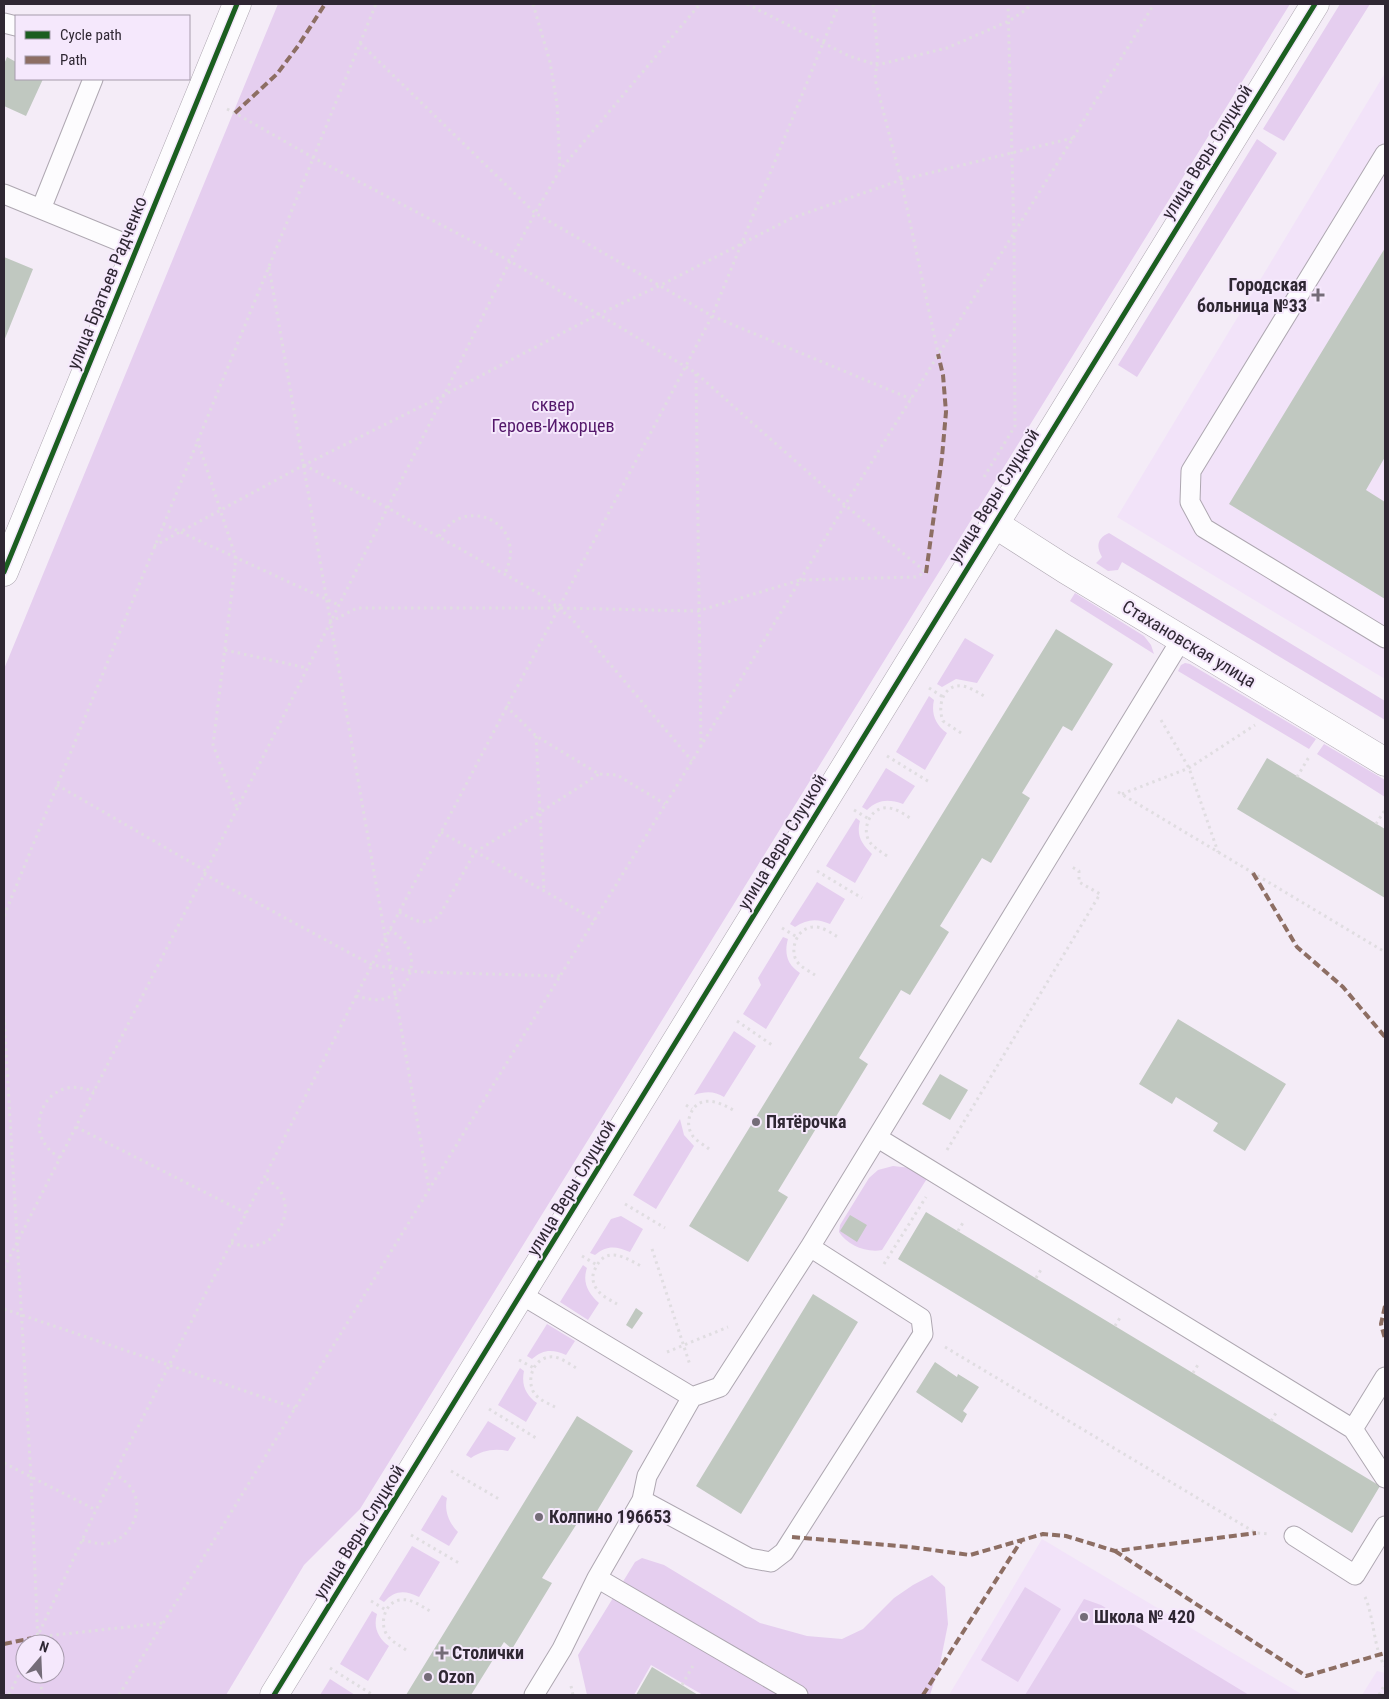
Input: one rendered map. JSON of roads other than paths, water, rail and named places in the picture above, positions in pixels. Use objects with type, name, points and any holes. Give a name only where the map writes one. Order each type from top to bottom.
[{"type":"street","name":"улица Братьев Радченко","points":[[4,572],[237,4]]},
{"type":"street","name":"улица Веры Слуцкой","points":[[274,1695],[522,1295],[993,523],[1315,4]]},
{"type":"street","name":"Стахановская улица","points":[[993,523],[1181,640],[1385,762]]},
{"type":"lane","points":[[41,209],[93,80]]},
{"type":"lane","points":[[1385,154],[1191,471],[1190,502],[1204,528],[1385,638]]},
{"type":"lane","points":[[4,194],[136,248]]},
{"type":"lane","points":[[534,1695],[562,1650],[598,1578],[642,1500],[647,1476],[696,1395],[720,1387],[810,1247],[1181,640]]},
{"type":"lane","points":[[878,1138],[1353,1429],[1385,1478]]},
{"type":"lane","points":[[642,1500],[749,1558],[770,1562],[784,1552],[923,1334],[921,1318],[810,1247]]},
{"type":"lane","points":[[522,1295],[639,1366],[696,1395]]},
{"type":"lane","points":[[1353,1429],[1385,1377]]},
{"type":"lane","points":[[1294,1536],[1355,1575],[1385,1526]]},
{"type":"lane","points":[[598,1578],[798,1695]]},
{"type":"place","name":"Городская больница №33","points":[[1318,295]]},
{"type":"place","name":"Пятёрочка","points":[[756,1122]]},
{"type":"place","name":"Колпино 196653","points":[[539,1517]]},
{"type":"place","name":"Школа № 420","points":[[1084,1617]]},
{"type":"place","name":"Столички","points":[[442,1653]]},
{"type":"place","name":"Ozon","points":[[428,1677]]},
{"type":"park label","name":"сквер Героев-Ижорцев","points":[[553,415]]}]
